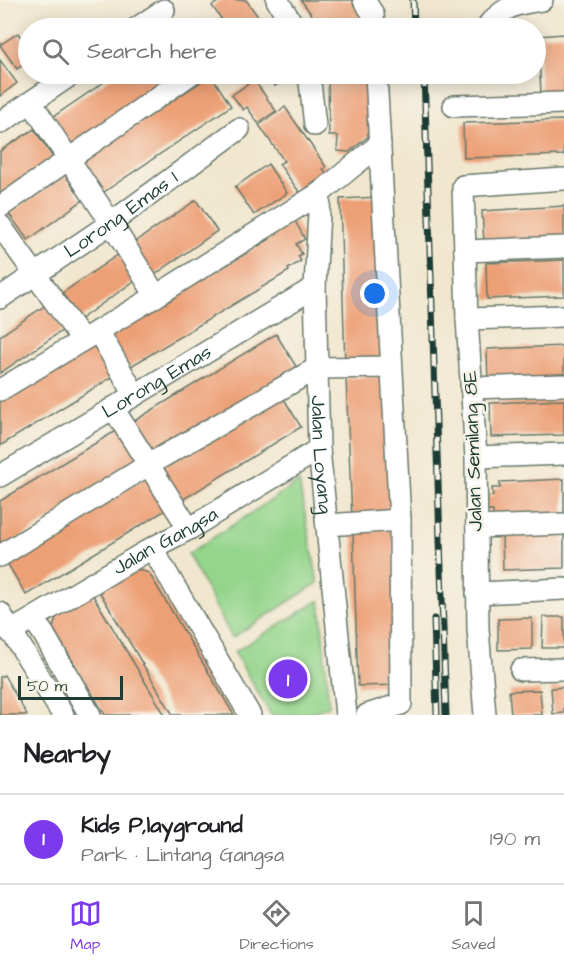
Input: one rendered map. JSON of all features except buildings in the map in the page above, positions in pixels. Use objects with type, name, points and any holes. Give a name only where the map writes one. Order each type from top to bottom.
[{"type":"street","points":[[277,0],[289,18]]},
{"type":"street","points":[[364,0],[373,18]]},
{"type":"street","points":[[495,18],[514,5],[542,0]]},
{"type":"street","points":[[152,18],[164,10]]},
{"type":"street","points":[[0,123],[57,84]]},
{"type":"street","points":[[0,207],[176,84]]},
{"type":"street","points":[[310,84],[315,125]]},
{"type":"street","points":[[368,715],[401,704],[400,520],[377,84]]},
{"type":"street","points":[[31,102],[156,296]]},
{"type":"street","points":[[454,106],[564,103]]},
{"type":"street","name":"Lorong Emas 1","points":[[0,298],[111,223],[239,129]]},
{"type":"street","points":[[0,390],[320,193],[380,144]]},
{"type":"street","name":"Jalan Semilang 8E","points":[[484,715],[478,629],[476,457],[466,319],[464,186],[564,179]]},
{"type":"street","name":"Jalan Loyang","points":[[320,193],[315,287],[319,449],[346,715]]},
{"type":"street","points":[[0,225],[34,275],[90,336],[135,395]]},
{"type":"street","points":[[465,251],[564,247]]},
{"type":"street","name":"Lorong Emas","points":[[0,476],[315,287]]},
{"type":"street","points":[[466,319],[564,316]]},
{"type":"street","points":[[0,556],[148,465],[317,368],[391,367]]},
{"type":"street","points":[[471,388],[564,385]]},
{"type":"street","points":[[113,408],[189,529]]},
{"type":"street","name":"Jalan Gangsa","points":[[6,633],[189,529],[319,449]]},
{"type":"street","points":[[476,457],[564,454]]},
{"type":"street","points":[[327,525],[400,520]]},
{"type":"street","points":[[477,527],[564,524]]},
{"type":"street","points":[[152,548],[250,715]]},
{"type":"street","points":[[477,593],[564,589]]},
{"type":"street","points":[[33,619],[90,715]]},
{"type":"street","points":[[6,633],[63,715]]},
{"type":"street","points":[[521,670],[564,669]]},
{"type":"green space","points":[[299,482],[318,583],[232,638],[188,554]]},
{"type":"green space","points":[[320,600],[329,706],[304,715],[271,715],[234,652]]},
{"type":"railway","points":[[413,0],[414,18]]},
{"type":"railway","points":[[424,84],[446,715]]},
{"type":"railway","points":[[434,619],[437,715]]},
{"type":"place","name":"Kids P,layground","points":[[288,679]]}]
